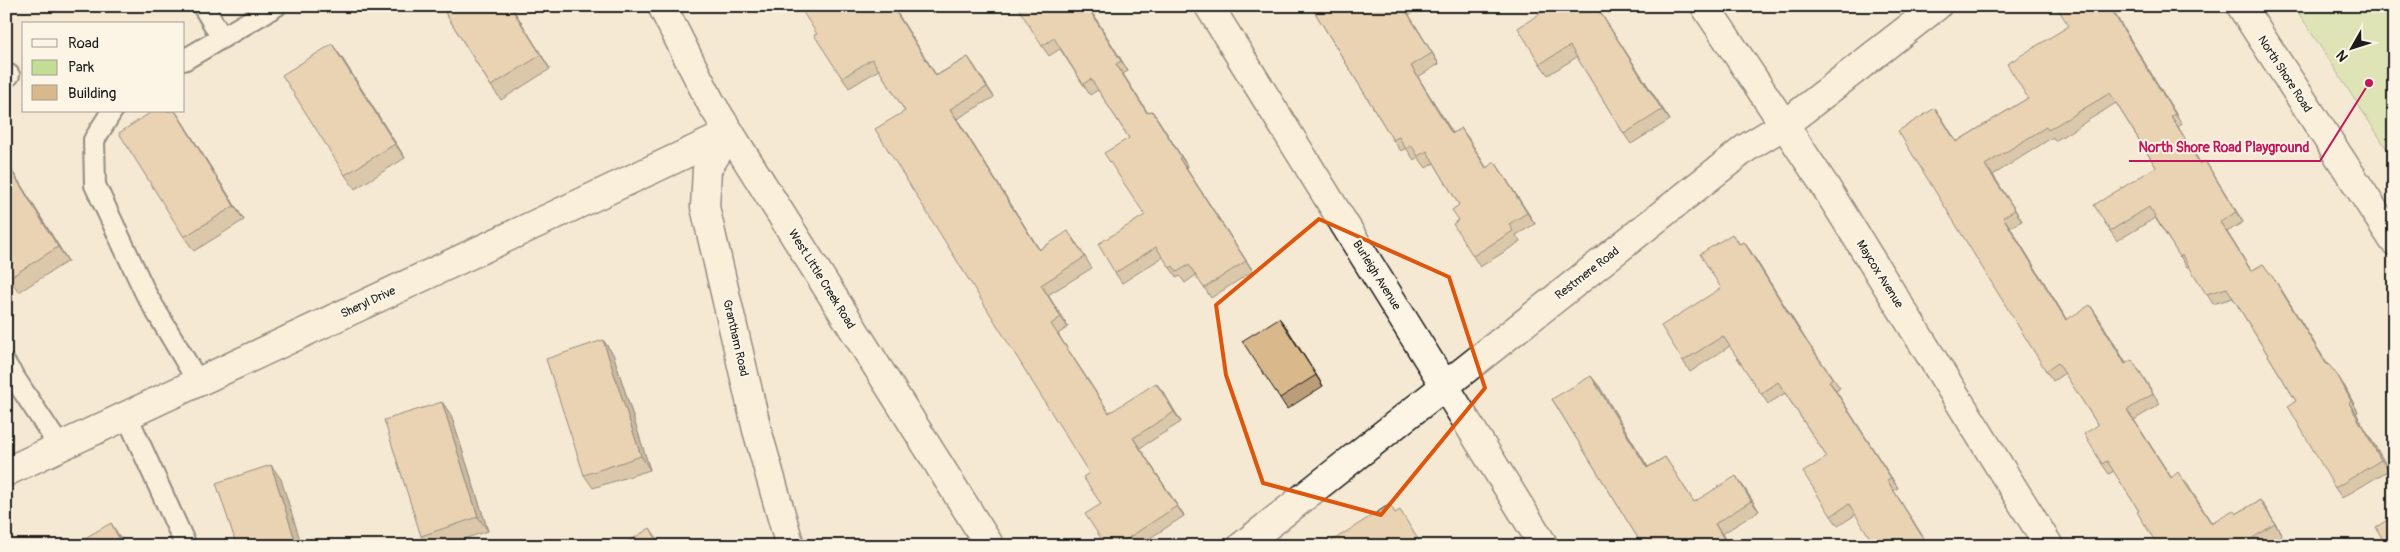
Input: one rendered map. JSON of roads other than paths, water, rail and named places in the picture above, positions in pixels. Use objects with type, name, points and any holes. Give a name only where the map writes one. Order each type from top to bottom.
[{"type":"street","name":"West Little Creek Road","points":[[662,6],[711,103],[990,546]]},
{"type":"street","name":"Burleigh Avenue","points":[[1209,6],[1446,385],[1544,546]]},
{"type":"street","name":"Maycox Avenue","points":[[1705,6],[1830,194],[2049,546]]},
{"type":"street","name":"Restmere Road","points":[[1242,546],[1746,148],[1784,125],[1937,6]]},
{"type":"street","name":"North Shore Road","points":[[2241,6],[2392,236]]},
{"type":"street","name":"Sheryl Drive","points":[[6,472],[730,132]]},
{"type":"street","name":"Grantham Road","points":[[730,132],[707,170],[705,207],[758,430],[790,546]]},
{"type":"lane","points":[[203,6],[222,38]]},
{"type":"lane","points":[[185,59],[276,6]]},
{"type":"lane","points":[[111,112],[94,140],[95,185],[146,294],[198,382]]},
{"type":"lane","points":[[6,366],[60,447]]},
{"type":"lane","points":[[127,416],[186,546]]},
{"type":"place","name":"North Shore Road Playground","points":[[2369,83]]}]
